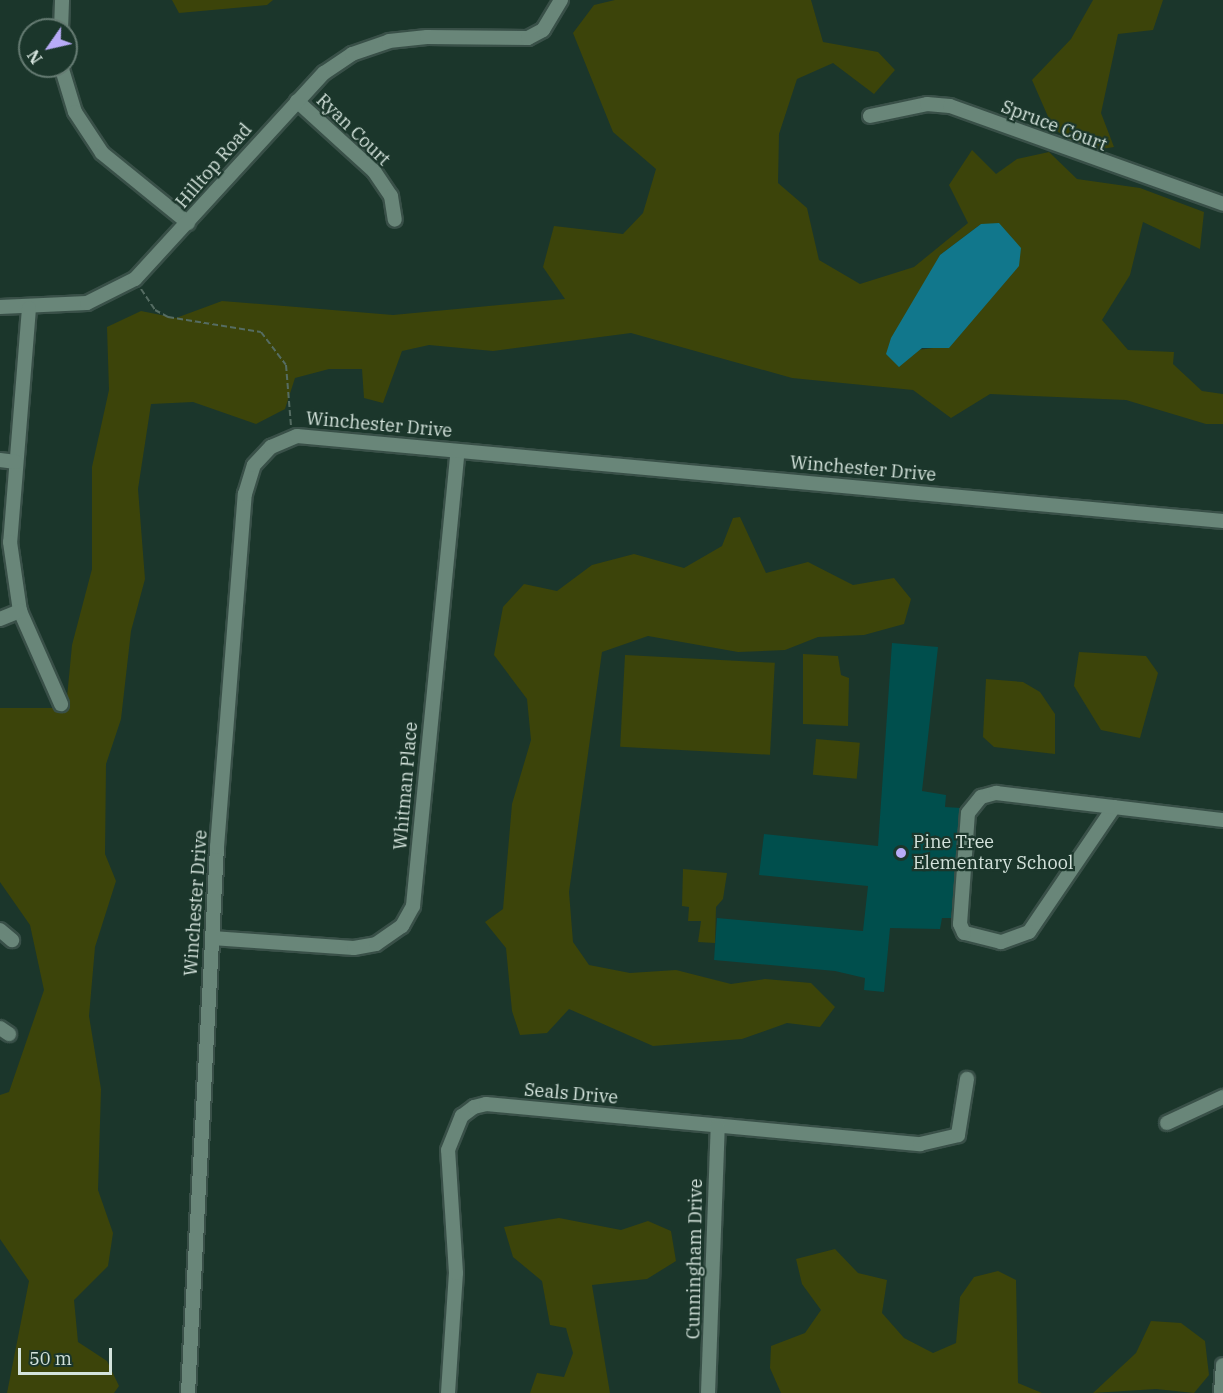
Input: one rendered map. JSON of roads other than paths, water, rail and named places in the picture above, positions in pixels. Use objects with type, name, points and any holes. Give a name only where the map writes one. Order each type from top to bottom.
[{"type":"street","points":[[61,18],[62,0]]},
{"type":"street","name":"Hilltop Road","points":[[0,307],[29,308],[87,303],[135,279],[324,73],[352,54],[389,41],[452,35],[528,38],[543,30],[561,0]]},
{"type":"street","points":[[65,78],[75,112],[102,153],[188,223]]},
{"type":"street","name":"Ryan Court","points":[[297,101],[374,171],[391,196],[394,220]]},
{"type":"street","name":"Spruce Court","points":[[870,116],[927,104],[950,106],[1223,204]]},
{"type":"street","points":[[29,308],[10,542],[20,611],[61,704]]},
{"type":"street","name":"Winchester Drive","points":[[188,1393],[212,938],[245,494],[254,465],[271,447],[291,437],[1223,521]]},
{"type":"street","name":"Whitman Place","points":[[212,938],[354,948],[376,944],[402,926],[413,906],[458,451]]},
{"type":"street","points":[[0,460],[16,462]]},
{"type":"street","points":[[0,619],[20,611]]},
{"type":"street","points":[[1114,807],[1029,932],[1001,942],[964,933],[960,924],[968,813],[981,797],[996,793],[1114,807],[1223,820]]},
{"type":"street","points":[[0,930],[12,940]]},
{"type":"street","name":"Seals Drive","points":[[448,1393],[456,1273],[448,1150],[462,1116],[486,1104],[920,1144],[958,1135],[967,1079]]},
{"type":"street","points":[[1167,1123],[1223,1097]]},
{"type":"street","name":"Cunningham Drive","points":[[708,1393],[718,1126]]},
{"type":"street","points":[[1221,1393],[1223,1365]]},
{"type":"water","points":[[999,223],[1021,248],[1019,266],[949,348],[922,348],[899,367],[886,354],[891,338],[940,255],[981,224]]},
{"type":"place","name":"Pine Tree Elementary School","points":[[901,853]]}]
